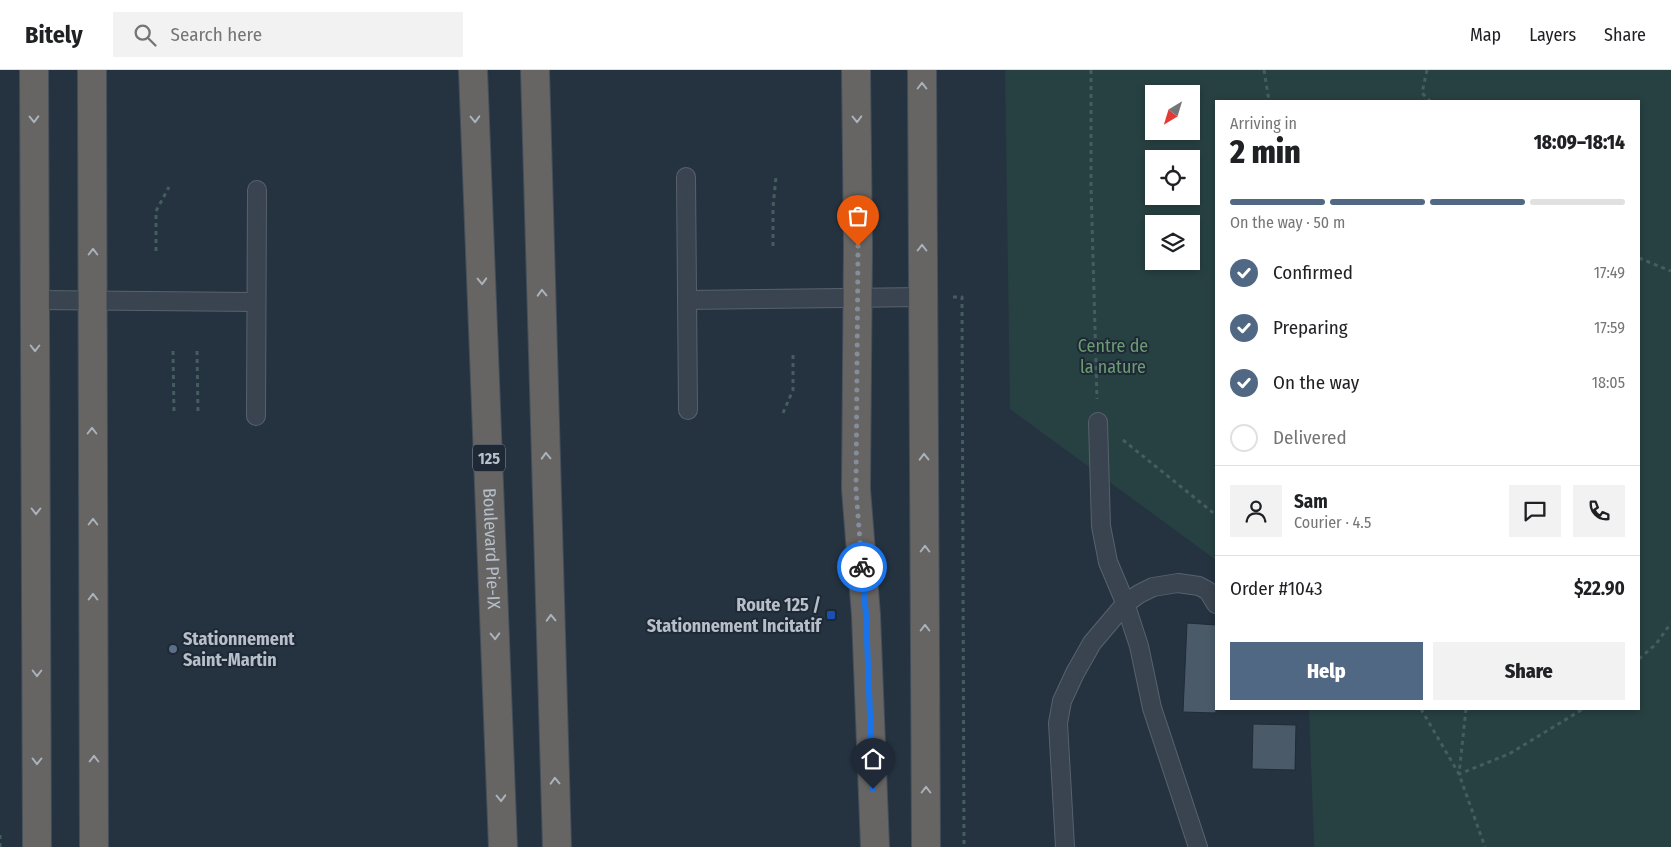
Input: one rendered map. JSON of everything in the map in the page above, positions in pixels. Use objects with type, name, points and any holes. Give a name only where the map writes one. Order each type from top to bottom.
[{"type":"highway","points":[[34,70],[37,847]]},
{"type":"highway","points":[[92,70],[94,847]]},
{"type":"highway","name":"Boulevard Pie-IX","points":[[473,70],[502,847]]},
{"type":"highway","points":[[535,70],[557,847]]},
{"type":"highway","points":[[537,109],[544,70]]},
{"type":"highway","points":[[856,70],[858,298],[856,489],[866,615],[875,847]]},
{"type":"highway","points":[[922,70],[926,847]]},
{"type":"lane","points":[[686,177],[688,410]]},
{"type":"lane","points":[[256,416],[257,190]]},
{"type":"lane","points":[[688,300],[923,297]]},
{"type":"lane","points":[[36,300],[256,302]]},
{"type":"lane","points":[[1098,422],[1101,526],[1108,562],[1139,646],[1152,708],[1198,847]]},
{"type":"lane","points":[[1065,847],[1058,723],[1062,701],[1092,643],[1125,604],[1153,587],[1178,584],[1199,586],[1208,591],[1215,602]]},
{"type":"path","points":[[1091,70],[1091,186],[1098,422],[1143,455],[1215,514]]},
{"type":"path","points":[[1264,70],[1269,100]]},
{"type":"path","points":[[1427,70],[1422,93],[1429,100]]},
{"type":"path","points":[[773,246],[773,208],[776,177]]},
{"type":"path","points":[[156,251],[156,211],[170,187]]},
{"type":"path","points":[[1640,258],[1671,271]]},
{"type":"path","points":[[952,297],[962,297],[964,847]]},
{"type":"path","points":[[173,351],[174,414]]},
{"type":"path","points":[[197,351],[198,415]]},
{"type":"path","points":[[783,413],[793,390],[793,353]]},
{"type":"path","points":[[1640,659],[1656,644],[1671,623]]},
{"type":"path","points":[[1422,710],[1458,774],[1484,847]]},
{"type":"path","points":[[1458,774],[1466,710]]},
{"type":"path","points":[[1458,774],[1510,754],[1581,710]]},
{"type":"path","points":[[0,835],[0,847]]},
{"type":"green space","name":"Centre de la nature","points":[[1005,70],[1671,70],[1671,847],[1314,847],[1309,710],[1640,710],[1640,100],[1215,100],[1215,559],[1010,409]]},
{"type":"building","points":[[1187,623],[1215,625],[1216,713],[1183,712]]},
{"type":"building","points":[[1253,724],[1296,725],[1295,770],[1252,769]]},
{"type":"way so far","points":[[858,246],[856,489],[862,567]]},
{"type":"place","name":"Route 125 / Stationnement Incitatif","points":[[831,615]]},
{"type":"place","name":"Stationnement Saint-Martin","points":[[173,649]]},
{"type":"route","points":[[862,567],[866,615],[873,789]]}]
